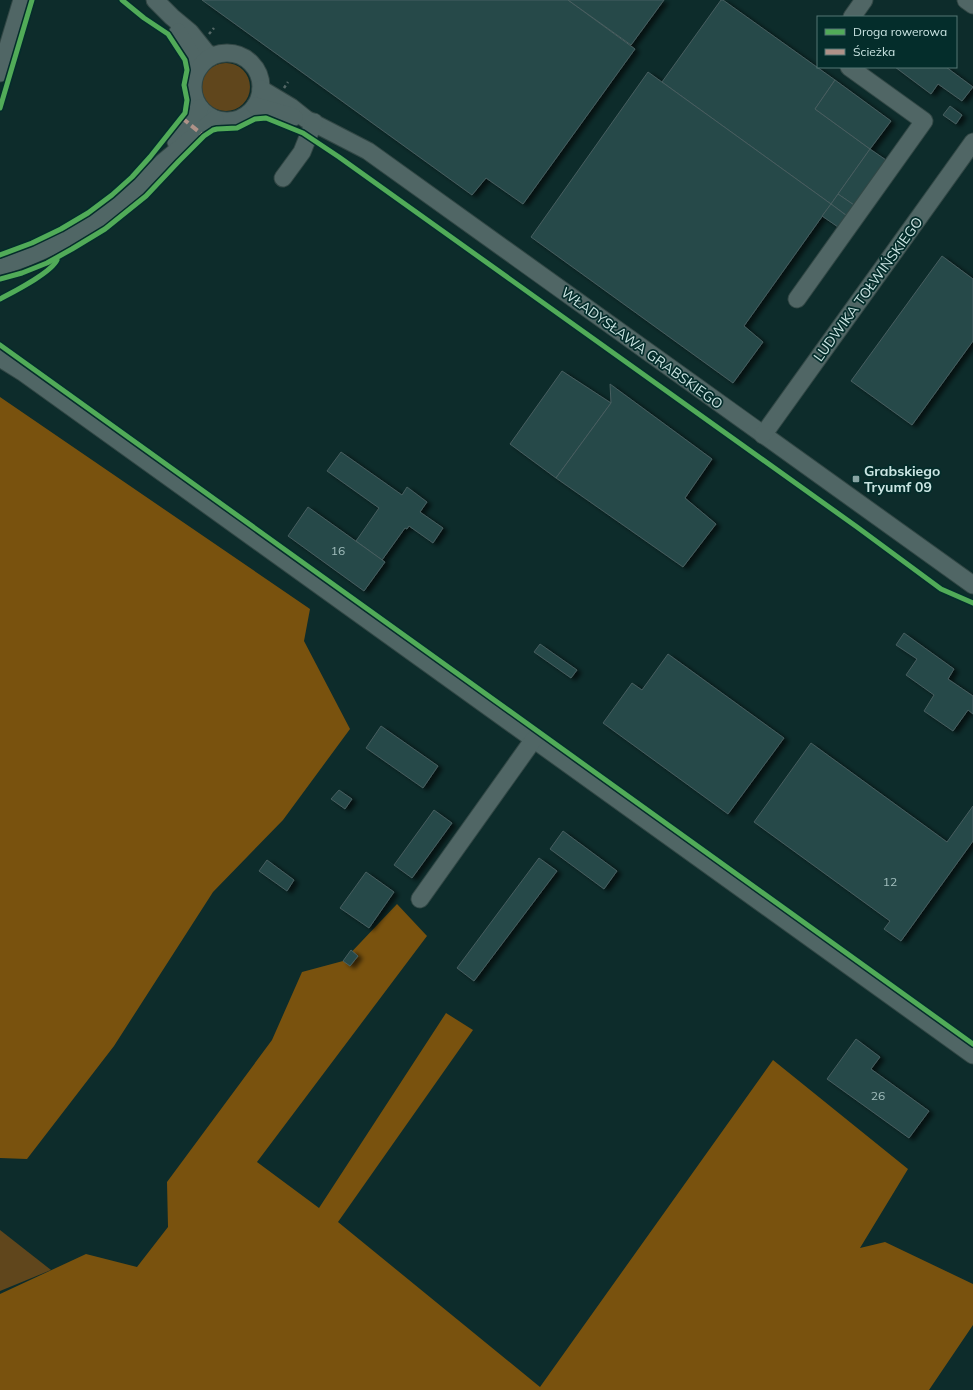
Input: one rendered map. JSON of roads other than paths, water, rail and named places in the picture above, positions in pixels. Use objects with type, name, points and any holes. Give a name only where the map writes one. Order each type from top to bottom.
[{"type":"street","points":[[0,73],[22,0]]},
{"type":"street","points":[[155,0],[190,32],[206,52],[212,56]]},
{"type":"street","points":[[853,16],[864,0]]},
{"type":"street","points":[[966,0],[973,5]]},
{"type":"street","points":[[172,17],[198,68]]},
{"type":"street","points":[[222,53],[232,53],[242,56],[250,62],[260,79],[261,89],[255,106],[247,115],[237,120],[226,121],[214,119],[200,108],[195,98],[193,88],[194,77],[198,68],[212,56],[222,53]]},
{"type":"street","points":[[797,299],[924,121],[850,68]]},
{"type":"street","name":"WŁADYSŁAWA GRABSKIEGO","points":[[261,89],[291,107],[310,121],[368,151],[973,585]]},
{"type":"street","name":"WŁADYSŁAWA GRABSKIEGO","points":[[255,106],[287,116],[310,121]]},
{"type":"street","points":[[163,162],[200,108]]},
{"type":"street","points":[[0,267],[28,258],[86,228],[112,210],[163,162],[214,119]]},
{"type":"street","points":[[283,178],[302,152],[310,121]]},
{"type":"street","name":"LUDWIKA TOŁWIŃSKIEGO","points":[[763,435],[973,142]]},
{"type":"street","points":[[0,358],[24,373],[973,1054]]},
{"type":"street","points":[[420,899],[534,740]]},
{"type":"place","name":"Grabskiego Tryumf 09","points":[[856,479]]}]
